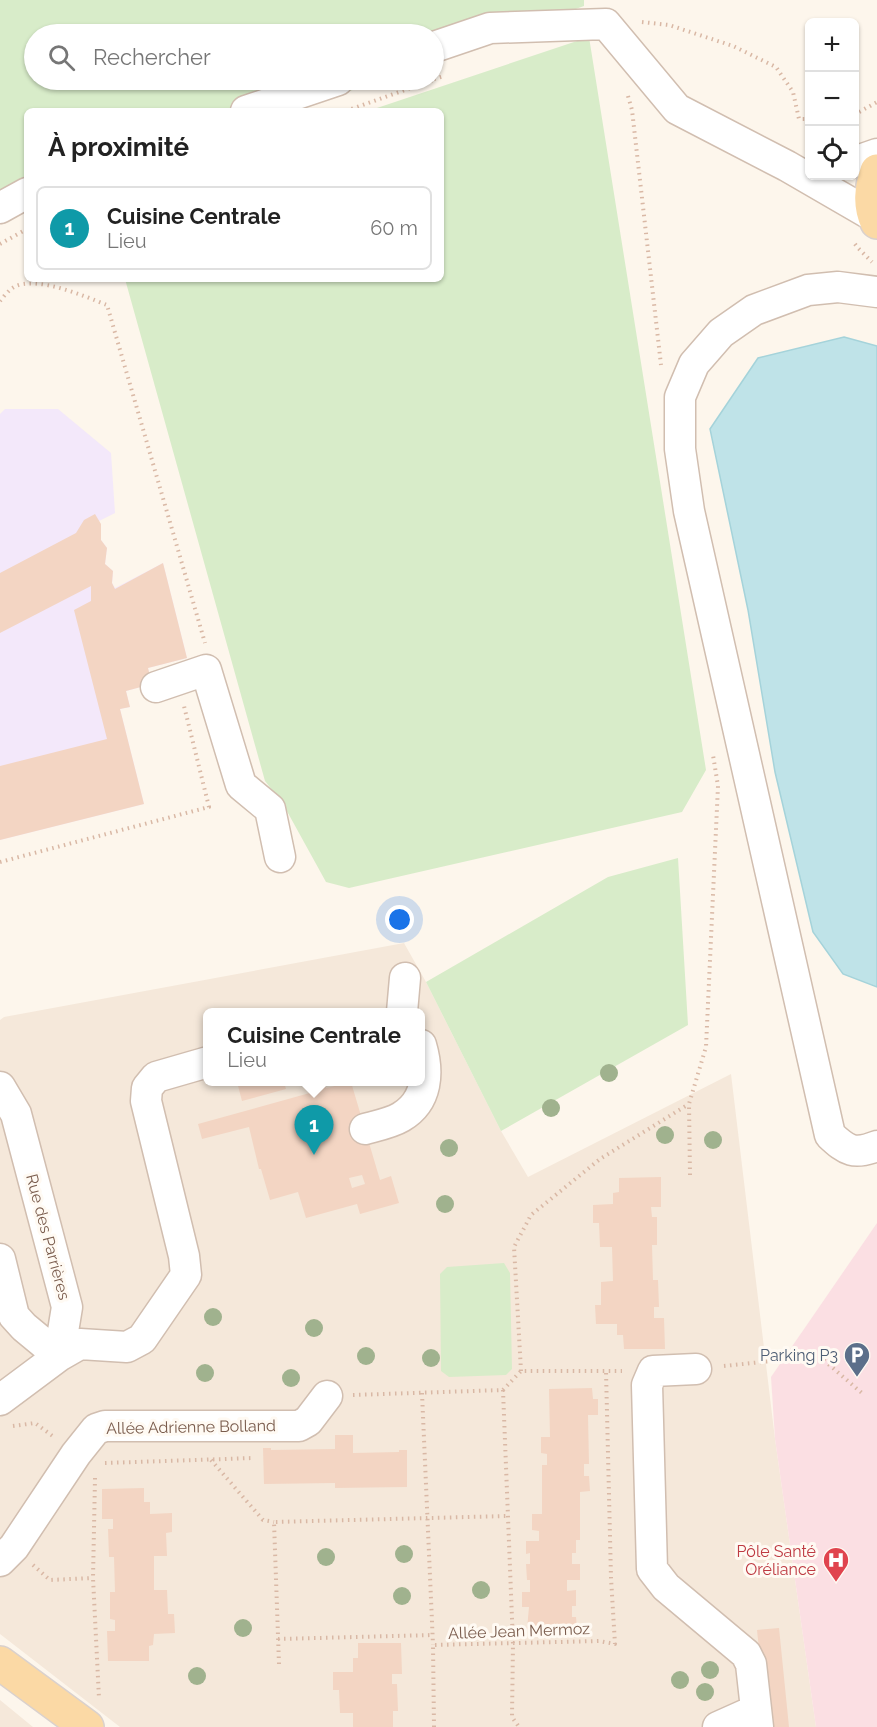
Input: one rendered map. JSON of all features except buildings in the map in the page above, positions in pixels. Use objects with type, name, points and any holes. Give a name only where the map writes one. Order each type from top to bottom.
[{"type":"main road","points":[[876,220],[871,193],[877,171]]},
{"type":"main road","points":[[0,1663],[92,1717]]},
{"type":"street","points":[[444,44],[490,28],[606,24],[677,109],[798,166],[828,192],[876,220]]},
{"type":"street","points":[[255,108],[308,90]]},
{"type":"street","points":[[859,161],[877,154]]},
{"type":"street","points":[[0,208],[24,195]]},
{"type":"street","points":[[877,292],[838,287],[808,290],[754,310],[721,333],[700,356],[694,364],[680,398],[680,449],[689,511],[830,1135],[844,1149],[865,1151],[877,1146]]},
{"type":"street","points":[[166,683],[206,669],[241,785],[270,809],[280,857]]},
{"type":"street","points":[[402,1008],[405,978]]},
{"type":"street","points":[[0,1400],[59,1356],[80,1344],[127,1347],[142,1339],[186,1275],[184,1256],[146,1101],[147,1088],[156,1077],[203,1063]]},
{"type":"street","points":[[365,1129],[401,1118],[419,1102],[425,1087],[425,1063]]},
{"type":"street","name":"Rue des Parrières","points":[[0,1087],[16,1114],[67,1307],[59,1356]]},
{"type":"street","points":[[0,1259],[14,1316],[24,1328],[59,1356]]},
{"type":"street","points":[[696,1369],[653,1371],[647,1386],[652,1569],[666,1587],[746,1654],[751,1664],[757,1719],[718,1727]]},
{"type":"street","name":"Allée Adrienne Bolland","points":[[7,1554],[96,1430],[105,1426],[299,1426],[308,1421],[327,1396]]},
{"type":"path","points":[[606,24],[634,21],[669,25],[733,46],[776,67],[793,92],[799,119],[805,119]]},
{"type":"path","points":[[354,108],[405,90]]},
{"type":"path","points":[[859,113],[877,102]]},
{"type":"path","points":[[632,110],[662,368]]},
{"type":"path","points":[[0,244],[24,231]]},
{"type":"path","points":[[0,301],[13,287],[31,282],[77,294],[107,305],[206,642],[166,683],[209,807],[0,862]]},
{"type":"path","points":[[690,1175],[689,1104],[706,1047],[718,786],[712,750]]},
{"type":"path","points":[[521,1371],[514,1248],[531,1215],[600,1159],[689,1104]]},
{"type":"path","points":[[696,1369],[819,1356],[863,1394]]},
{"type":"path","points":[[327,1396],[503,1390],[521,1371],[653,1371]]},
{"type":"path","name":"Allée Jean Mermoz","points":[[434,1727],[433,1645],[599,1641],[615,1644],[611,1578],[606,1371]]},
{"type":"path","points":[[503,1390],[513,1644],[512,1717],[519,1727]]},
{"type":"path","points":[[422,1392],[433,1645]]},
{"type":"path","points":[[211,1459],[263,1520],[274,1522],[507,1516]]},
{"type":"path","points":[[92,1717],[99,1700],[93,1578],[95,1474]]},
{"type":"path","points":[[274,1522],[279,1664]]},
{"type":"path","points":[[7,1554],[50,1580],[93,1578]]},
{"type":"path","points":[[278,1639],[433,1635]]},
{"type":"shaded area","points":[[5,409],[58,409],[111,453],[115,513],[99,521],[101,540],[107,548],[105,564],[113,571],[112,583],[115,588],[163,563],[187,658],[148,668],[152,684],[126,691],[130,707],[120,709],[144,804],[0,840],[0,414]]},
{"type":"shaded area","points":[[404,943],[501,1131],[528,1177],[731,1074],[775,1439],[816,1727],[120,1727],[0,1634],[0,1020],[4,1017]]},
{"type":"shaded area","name":"Pôle Santé Oréliance","points":[[877,1223],[877,1727],[816,1727],[775,1439],[771,1377]]},
{"type":"shaded area","points":[[0,1700],[33,1727],[0,1727]]},
{"type":"green space","points":[[0,0],[584,0],[584,6],[444,56],[444,24],[24,24],[24,90],[353,90],[302,108],[24,108],[24,208],[0,217]]},
{"type":"green space","points":[[589,37],[706,770],[682,812],[349,888],[326,882],[283,804],[265,781],[126,282],[444,282],[444,108],[377,108],[431,90],[444,90],[444,86]]},
{"type":"green space","points":[[678,858],[688,1025],[501,1131],[426,982],[608,877]]},
{"type":"green space","points":[[504,1263],[510,1273],[512,1369],[506,1375],[449,1377],[441,1371],[440,1274],[447,1267]]},
{"type":"water","points":[[844,337],[877,346],[877,987],[843,974],[813,932],[775,772],[748,610],[710,429],[758,358]]},
{"type":"place","name":"Cuisine Centrale","points":[[314,1155]]},
{"type":"place","name":"Parking P3","points":[[857,1378]]},
{"type":"place","name":"Pôle Santé Oréliance","points":[[836,1583]]}]
